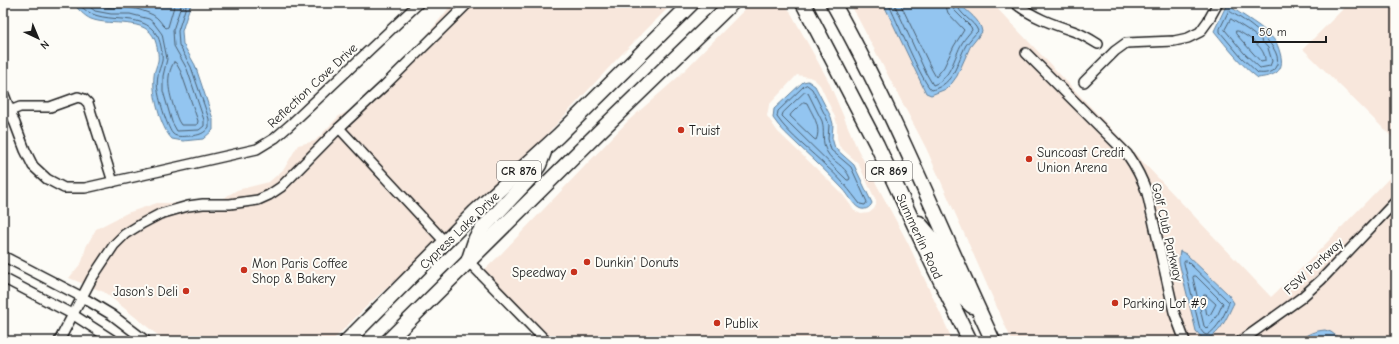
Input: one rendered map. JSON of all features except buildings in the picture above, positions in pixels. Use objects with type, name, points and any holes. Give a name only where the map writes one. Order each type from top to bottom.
[{"type":"main road","name":"Cypress Lake Drive","points":[[347,341],[475,212],[545,148],[692,3]]},
{"type":"main road","name":"CR 876","points":[[388,341],[600,131],[732,3]]},
{"type":"main road","name":"Summerlin Road","points":[[803,3],[877,145],[970,341]]},
{"type":"main road","name":"Summerlin Road","points":[[833,3],[867,67],[900,135],[993,341]]},
{"type":"main road","points":[[468,261],[476,238],[481,230],[529,179],[539,166],[545,148]]},
{"type":"main road","points":[[908,212],[931,237],[962,297],[980,312]]},
{"type":"street","name":"Reflection Cove Drive","points":[[3,92],[25,150],[33,166],[47,179],[64,188],[85,188],[257,148],[275,138],[290,125],[419,3]]},
{"type":"street","points":[[60,341],[72,314],[92,278],[114,245],[131,230],[160,214],[188,206],[243,203],[258,200],[269,195],[285,183],[339,128],[468,3]]},
{"type":"street","points":[[1014,3],[1026,12],[1054,25],[1075,32],[1098,44]]},
{"type":"street","points":[[1084,82],[1115,51],[1126,43],[1174,41],[1188,38],[1200,32],[1218,3]]},
{"type":"street","name":"Golf Club Parkway","points":[[1026,53],[1116,143],[1136,166],[1147,193],[1174,312],[1185,341]]},
{"type":"street","points":[[10,111],[20,107],[50,107],[78,97],[84,99],[88,103],[113,182]]},
{"type":"street","points":[[339,128],[445,242]]},
{"type":"street","name":"FSW Parkway","points":[[1241,341],[1300,298],[1321,280],[1396,201]]},
{"type":"street","points":[[3,256],[82,297],[118,320],[146,341]]},
{"type":"street","points":[[468,261],[546,341]]},
{"type":"street","points":[[3,278],[72,314],[114,341]]},
{"type":"shaded area","points":[[453,3],[673,3],[617,59],[527,156],[474,206],[471,205],[470,209],[411,269],[407,270],[370,303],[332,341],[165,341],[104,292],[69,278],[82,262],[86,247],[96,229],[127,213],[157,203],[186,203],[205,205],[222,199],[237,190],[269,182],[284,169],[298,145],[315,141],[339,116],[366,102],[418,46]]},
{"type":"shaded area","points":[[751,3],[785,3],[828,80],[857,148],[908,243],[953,341],[546,341],[481,273],[628,121],[677,78]],"holes":[[[797,75],[814,79],[820,85],[835,117],[839,146],[858,163],[876,201],[874,209],[869,213],[861,214],[855,211],[843,195],[778,132],[767,116],[769,105]]]},
{"type":"shaded area","points":[[850,3],[992,3],[1271,297],[1308,262],[1396,171],[1396,341],[1012,341],[926,148]]},
{"type":"shaded area","points":[[1349,3],[1396,3],[1396,141],[1303,49]]},
{"type":"water","points":[[73,3],[192,3],[182,31],[183,44],[195,65],[213,119],[213,130],[203,139],[183,141],[172,139],[168,134],[161,118],[154,91],[154,72],[158,61],[158,50],[156,42],[150,33],[144,28],[136,25],[99,21],[88,18]]},
{"type":"water","points":[[883,3],[959,3],[979,24],[982,32],[970,47],[957,76],[946,89],[931,95],[926,93]]},
{"type":"water","points":[[1227,4],[1259,26],[1276,42],[1281,57],[1281,63],[1276,73],[1258,78],[1240,62],[1214,31]]},
{"type":"water","points":[[808,81],[815,86],[831,117],[833,124],[832,138],[835,148],[854,165],[872,203],[867,208],[861,209],[857,207],[843,189],[785,133],[773,118],[774,109],[803,82]]},
{"type":"water","points":[[1180,251],[1186,254],[1228,294],[1234,303],[1222,326],[1209,338],[1203,339],[1196,331],[1179,262]]},
{"type":"water","points":[[1325,330],[1331,332],[1343,341],[1299,341],[1311,333]]},
{"type":"place","name":"Truist","points":[[681,130]]},
{"type":"place","name":"Suncoast Credit Union Arena","points":[[1029,159]]},
{"type":"place","name":"Dunkin' Donuts","points":[[587,262]]},
{"type":"place","name":"Mon Paris Coffee Shop & Bakery","points":[[244,270]]},
{"type":"place","name":"Speedway","points":[[574,272]]},
{"type":"place","name":"Jason's Deli","points":[[186,291]]},
{"type":"place","name":"Parking Lot #9","points":[[1115,303]]},
{"type":"place","name":"Publix","points":[[717,323]]}]
